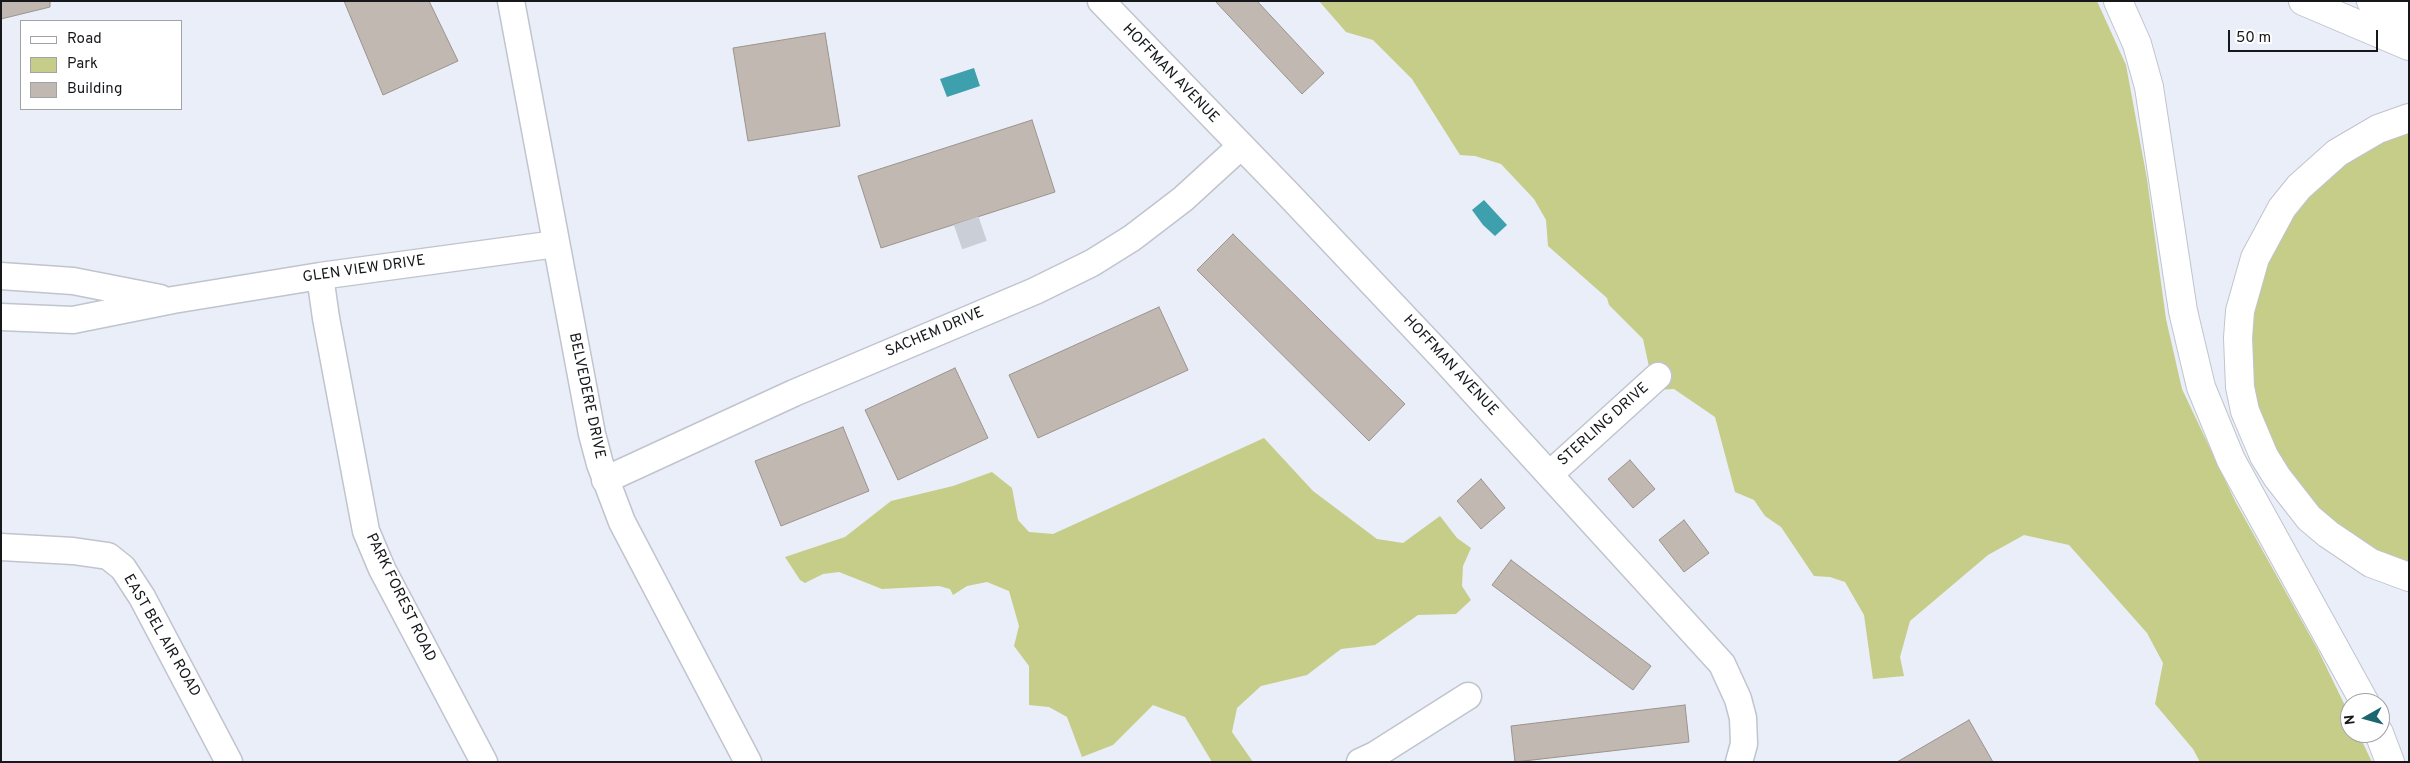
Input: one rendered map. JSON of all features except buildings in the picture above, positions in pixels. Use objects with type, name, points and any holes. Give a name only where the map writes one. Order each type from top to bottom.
[{"type":"main road","points":[[2118,1],[2137,44],[2149,87],[2183,311],[2201,387],[2231,460],[2359,693]]},
{"type":"main road","points":[[2303,1],[2409,46]]},
{"type":"main road","points":[[2371,1],[2409,18]]},
{"type":"main road","points":[[2409,118],[2378,129],[2337,153],[2299,187],[2282,208],[2255,258],[2242,302],[2238,338],[2240,387],[2245,411],[2260,448],[2277,477],[2309,518],[2328,534],[2371,563],[2409,577]]},
{"type":"main road","points":[[2383,743],[2390,762]]},
{"type":"street","name":"BELVEDERE DRIVE","points":[[511,1],[592,434],[605,480],[622,522],[748,762]]},
{"type":"street","name":"HOFFMAN AVENUE","points":[[1101,1],[1290,196],[1550,474],[1722,664],[1738,699],[1743,718],[1744,744],[1739,762]]},
{"type":"street","name":"SACHEM DRIVE","points":[[605,480],[794,393],[1035,291],[1092,263],[1132,238],[1183,199],[1241,146]]},
{"type":"street","name":"GLEN VIEW DRIVE","points":[[1,317],[73,320],[173,300],[320,276],[556,244]]},
{"type":"street","name":"GLEN VIEW DRIVE","points":[[1,276],[73,281],[173,300]]},
{"type":"street","name":"PARK FOREST ROAD","points":[[320,276],[326,318],[366,531],[382,569],[484,762]]},
{"type":"street","name":"STERLING DRIVE","points":[[1550,474],[1658,376]]},
{"type":"street","name":"EAST BEL AIR ROAD","points":[[1,547],[73,551],[108,556],[122,568],[142,597],[229,762]]},
{"type":"street","points":[[1371,760],[1468,696]]},
{"type":"green space","points":[[1319,1],[2097,1],[2126,65],[2147,179],[2166,319],[2182,389],[2235,501],[2318,650],[2340,695],[2340,743],[2363,743],[2372,762],[2200,762],[2193,749],[2155,704],[2163,663],[2147,633],[2069,545],[2024,535],[1988,555],[1910,621],[1900,657],[1904,676],[1873,679],[1864,615],[1845,582],[1830,577],[1814,576],[1781,527],[1765,516],[1754,500],[1735,492],[1715,417],[1674,389],[1654,390],[1643,339],[1609,305],[1607,298],[1548,246],[1546,220],[1534,199],[1501,164],[1475,156],[1460,155],[1412,79],[1373,40],[1346,32]]},
{"type":"green space","points":[[2409,118],[2409,574],[2329,532],[2250,414],[2242,314],[2287,205]]},
{"type":"green space","points":[[1264,438],[1313,491],[1377,539],[1403,543],[1440,516],[1457,538],[1471,548],[1463,566],[1462,586],[1471,600],[1456,614],[1418,615],[1375,645],[1341,649],[1307,675],[1261,686],[1237,708],[1232,732],[1253,762],[1212,762],[1185,717],[1153,705],[1113,745],[1082,757],[1067,717],[1049,707],[1029,705],[1029,666],[1014,646],[1019,626],[1009,591],[987,582],[967,586],[953,595],[950,589],[939,586],[882,589],[839,572],[823,574],[805,583],[800,580],[785,557],[845,537],[891,501],[953,486],[992,472],[1012,488],[1018,520],[1029,532],[1053,534]]},
{"type":"water","points":[[974,68],[980,86],[947,97],[940,79]]},
{"type":"water","points":[[1484,200],[1507,225],[1495,236],[1483,225],[1472,210]]},
{"type":"tunnel","points":[[958,237],[984,228]]}]
